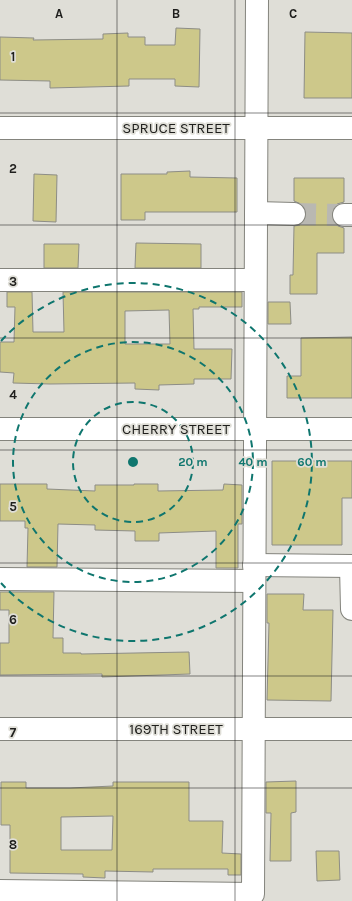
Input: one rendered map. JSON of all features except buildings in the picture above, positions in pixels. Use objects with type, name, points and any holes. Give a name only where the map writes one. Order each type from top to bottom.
[{"type":"street","points":[[0,891],[253,894],[257,0]]},
{"type":"street","name":"SPRUCE STREET","points":[[0,128],[352,128]]},
{"type":"street","points":[[256,213],[294,214]]},
{"type":"street","points":[[0,280],[256,280]]},
{"type":"street","name":"CHERRY STREET","points":[[0,429],[352,429]]},
{"type":"street","points":[[0,579],[254,573],[352,566],[352,609]]},
{"type":"street","name":"169TH STREET","points":[[0,729],[352,730]]},
{"type":"tunnel","points":[[294,214],[344,215]]}]
